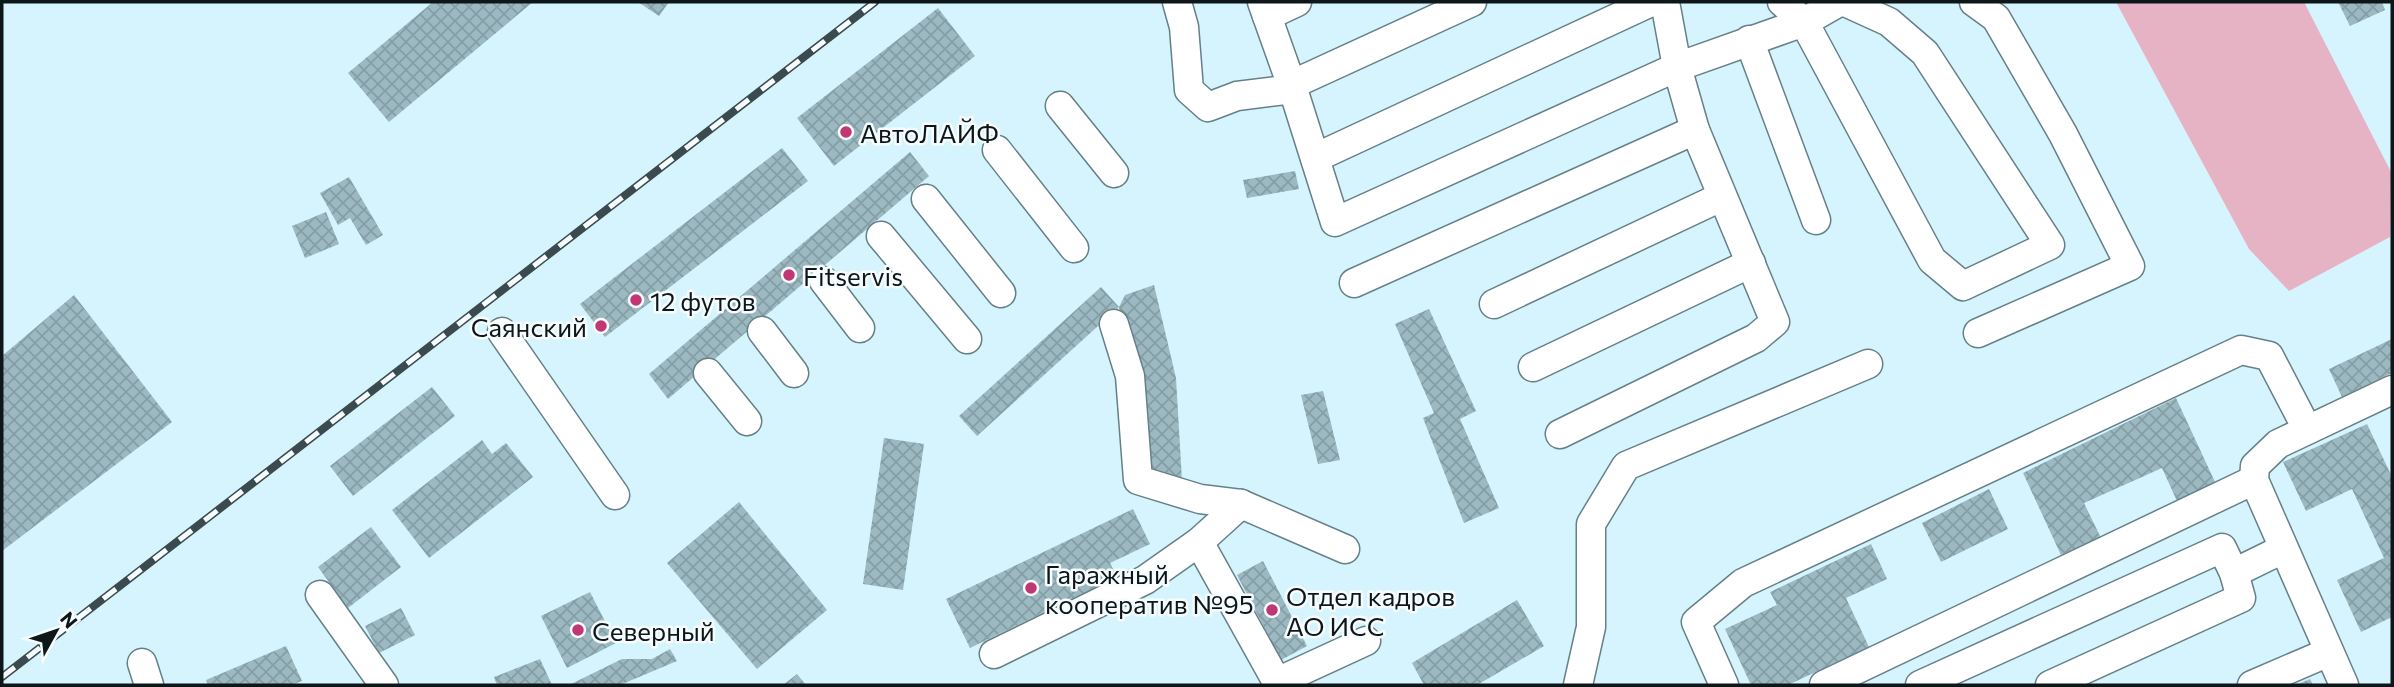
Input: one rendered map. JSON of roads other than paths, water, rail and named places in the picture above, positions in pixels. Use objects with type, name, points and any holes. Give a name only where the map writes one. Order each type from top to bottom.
[{"type":"lane","points":[[1177,2],[1184,27],[1189,90],[1208,107],[1237,96],[1292,87],[1472,2]]},
{"type":"lane","points":[[1297,2],[1265,9],[1335,222],[1677,67],[1804,22],[1839,2]]},
{"type":"lane","points":[[1315,158],[1651,2]]},
{"type":"lane","points":[[1560,434],[1756,338],[1774,322],[1695,130],[1677,67],[1665,2]]},
{"type":"lane","points":[[1782,2],[1804,22],[1932,260],[1964,286],[2050,245],[1926,53],[1889,22],[1845,2]]},
{"type":"lane","points":[[1974,2],[1996,18],[2063,134],[2130,266],[1978,333]]},
{"type":"lane","points":[[1749,40],[1816,220]]},
{"type":"lane","points":[[1060,106],[1114,173]]},
{"type":"lane","points":[[1354,283],[1695,130]]},
{"type":"lane","points":[[997,150],[1074,248]]},
{"type":"lane","points":[[1494,304],[1721,197]]},
{"type":"lane","points":[[926,199],[1001,293]]},
{"type":"lane","points":[[881,236],[967,339]]},
{"type":"lane","points":[[1534,367],[1751,263]]},
{"type":"lane","points":[[824,281],[860,328]]},
{"type":"lane","points":[[1114,324],[1130,376],[1138,480],[1200,499],[1241,504],[1345,549]]},
{"type":"lane","points":[[762,331],[794,373]]},
{"type":"lane","points":[[502,332],[615,495]]},
{"type":"lane","points":[[1724,685],[1696,622],[1742,583],[2241,350],[2269,356],[2307,429]]},
{"type":"lane","points":[[1578,685],[1591,626],[1591,524],[1626,466],[1868,363]]},
{"type":"lane","points":[[708,373],[747,421]]},
{"type":"lane","points":[[2344,685],[2254,480],[2255,466],[2278,444],[2392,390]]},
{"type":"lane","points":[[1824,685],[2254,480]]},
{"type":"lane","points":[[994,653],[1145,580],[1199,542],[1241,504]]},
{"type":"lane","points":[[1199,542],[1277,682],[1366,641]]},
{"type":"lane","points":[[1920,685],[2222,548],[2234,573],[2241,598],[2050,685]]},
{"type":"lane","points":[[2234,573],[2283,549]]},
{"type":"lane","points":[[320,595],[384,685]]},
{"type":"lane","points":[[2252,685],[2329,652]]},
{"type":"railway","points":[[2,677],[875,2]]},
{"type":"place","name":"АвтоЛАЙФ","points":[[846,132]]},
{"type":"place","name":"Fitservis","points":[[789,275]]},
{"type":"place","name":"12 футов","points":[[636,300]]},
{"type":"place","name":"Саянский","points":[[601,326]]},
{"type":"place","name":"Гаражный кооператив №95","points":[[1031,588]]},
{"type":"place","name":"Отдел кадров АО ИСС","points":[[1272,610]]},
{"type":"place","name":"Северный","points":[[578,630]]}]
